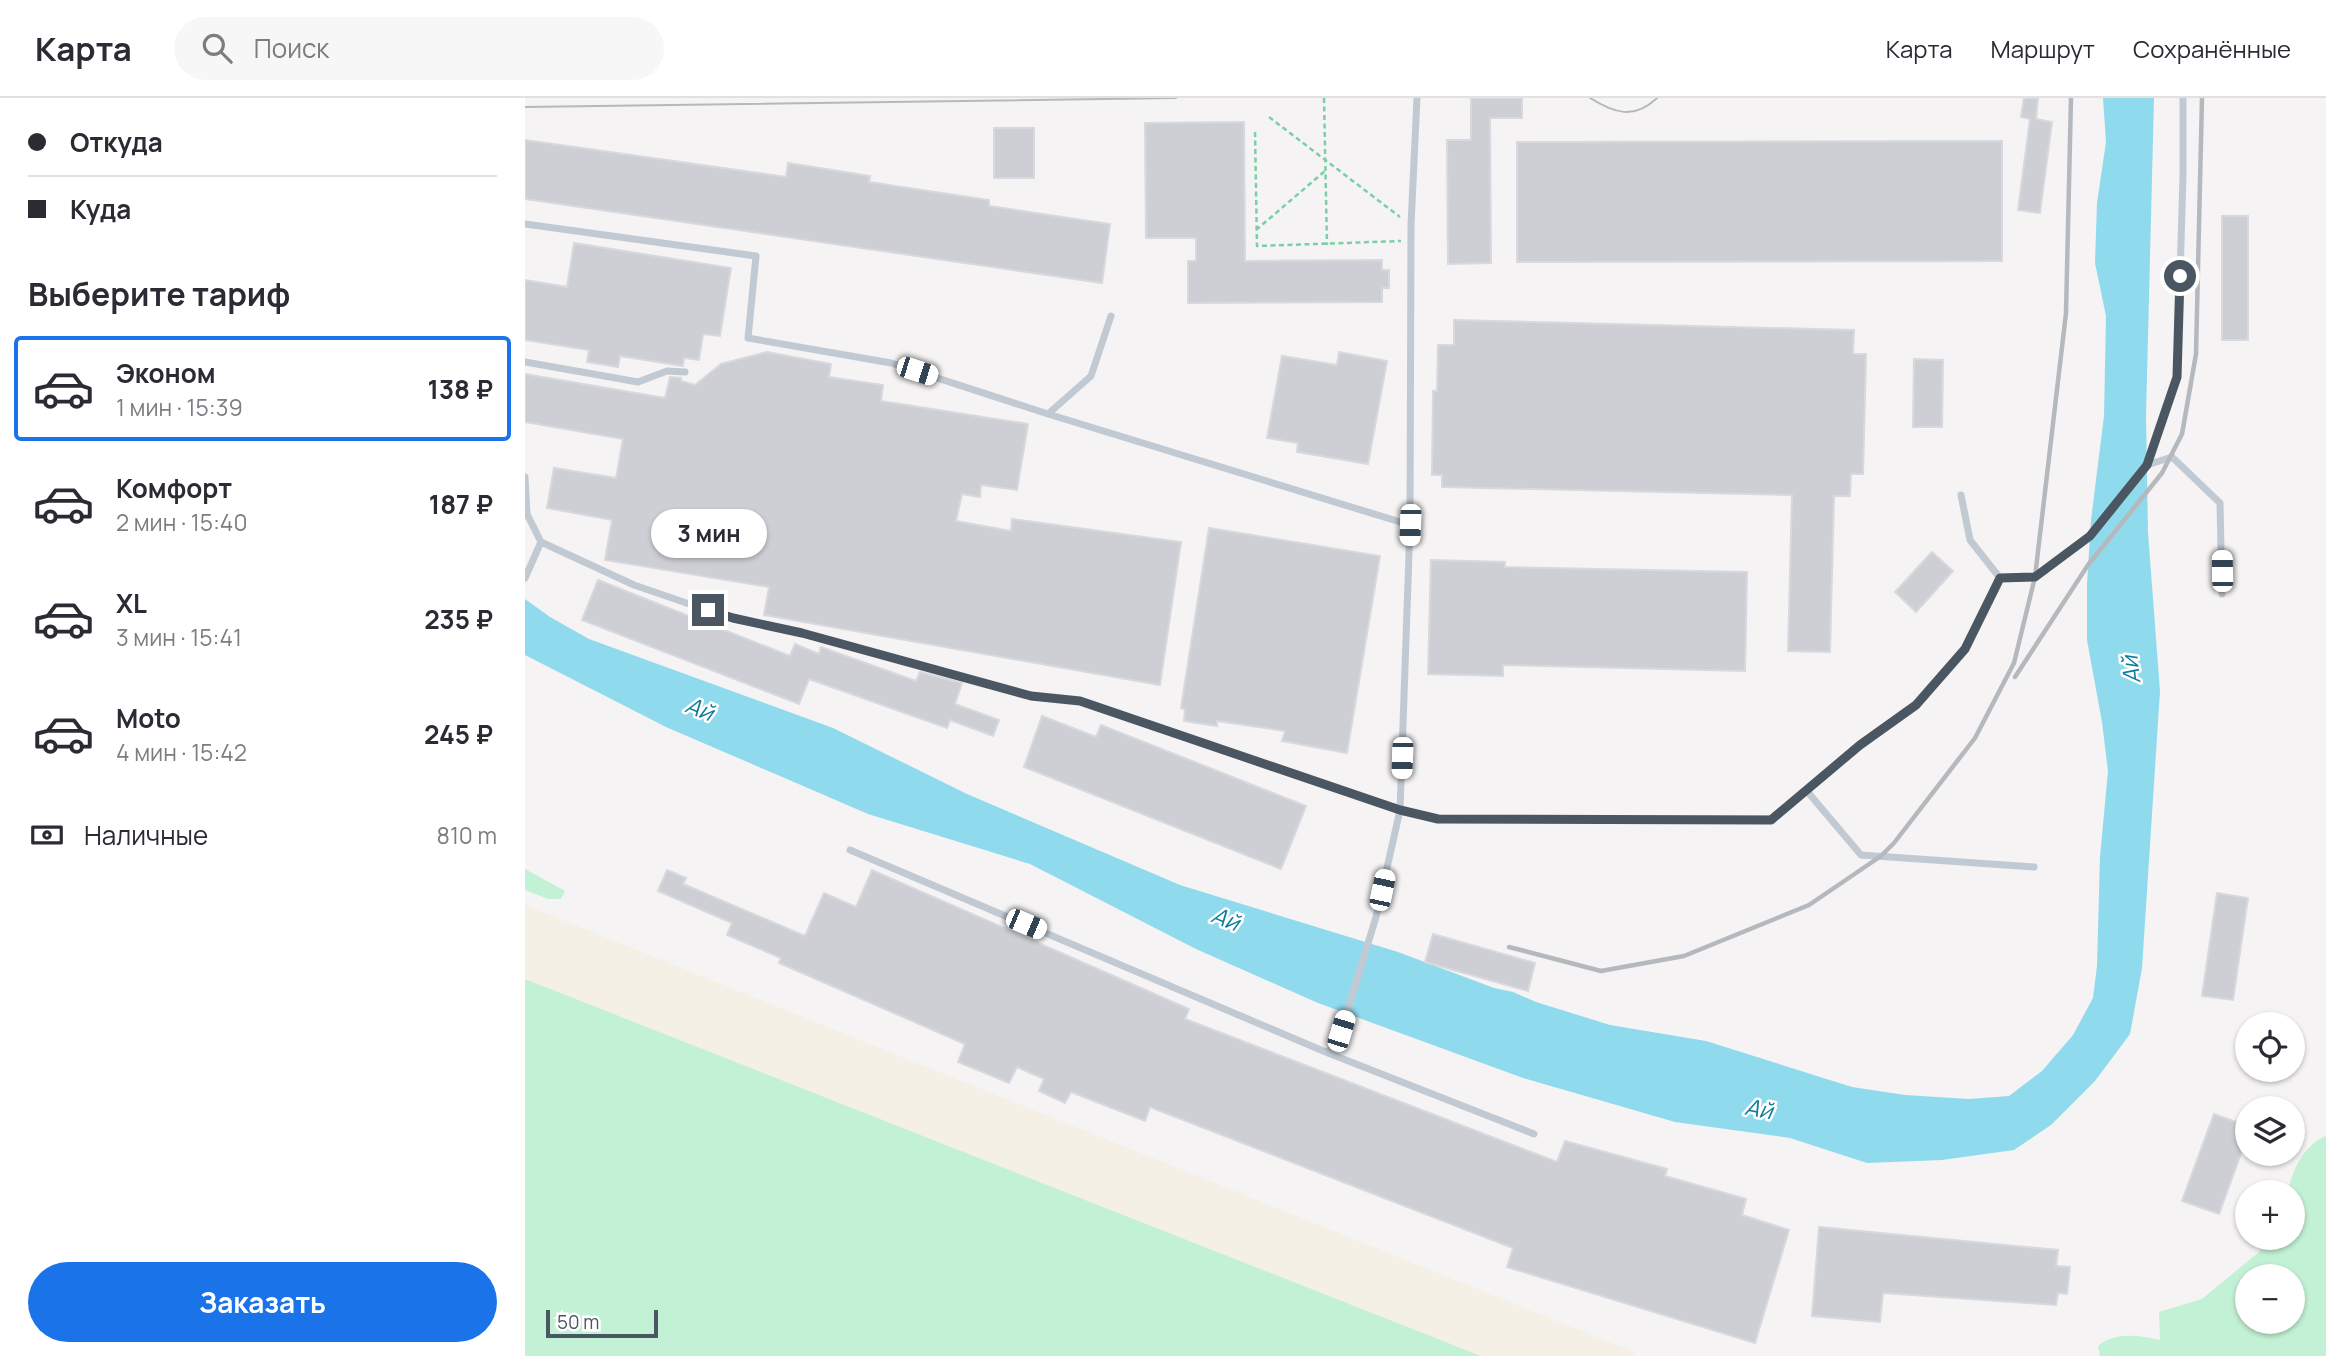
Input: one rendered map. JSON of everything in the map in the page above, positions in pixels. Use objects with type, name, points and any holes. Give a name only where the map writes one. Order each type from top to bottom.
[{"type":"lane","points":[[1328,1053],[1341,1031],[1376,917],[1400,810],[1410,525],[1411,226],[1417,98]]},
{"type":"lane","points":[[2000,578],[2035,577],[2090,536],[2147,465],[2177,377],[2183,98]]},
{"type":"lane","points":[[525,224],[756,256],[748,338],[891,363],[1410,525]]},
{"type":"lane","points":[[1048,414],[1091,376],[1111,316]]},
{"type":"lane","points":[[525,362],[638,382],[667,371],[685,372]]},
{"type":"lane","points":[[2147,465],[2172,457],[2220,503],[2222,594]]},
{"type":"lane","points":[[525,477],[527,514],[541,542],[635,585],[733,618],[802,633],[1031,696],[1080,701],[1400,810],[1438,819],[1771,820],[1860,745],[1916,705],[1965,649],[2000,578]]},
{"type":"lane","points":[[1961,495],[1970,540],[2000,578]]},
{"type":"lane","points":[[526,576],[541,542]]},
{"type":"lane","points":[[1806,790],[1861,855],[2034,867]]},
{"type":"lane","points":[[850,850],[1328,1053],[1534,1134]]},
{"type":"path","points":[[1324,98],[1327,245]]},
{"type":"path","points":[[1269,117],[1411,226]]},
{"type":"path","points":[[1255,132],[1257,246],[1411,241]]},
{"type":"path","points":[[1256,230],[1325,172]]},
{"type":"green space","points":[[525,869],[565,891],[561,899],[548,899],[525,890]]},
{"type":"green space","points":[[525,955],[1577,1356],[525,1356]]},
{"type":"green space","points":[[2326,1136],[2326,1356],[2100,1356],[2098,1346],[2112,1338],[2128,1336],[2160,1340],[2159,1312],[2202,1299],[2235,1272],[2235,1334],[2305,1334],[2305,1264],[2244,1264],[2261,1250],[2305,1250],[2305,1180],[2291,1180],[2296,1166],[2305,1166],[2305,1152]]},
{"type":"sand","points":[[525,905],[1634,1352],[1633,1356],[1481,1356],[525,979]]},
{"type":"water","name":"Ай","points":[[2103,98],[2154,98],[2146,416],[2148,533],[2160,691],[2142,968],[2130,1034],[2095,1081],[2051,1125],[2014,1150],[1942,1160],[1867,1163],[1790,1138],[1675,1122],[1523,1078],[1318,1003],[1196,949],[1030,864],[868,814],[666,727],[525,655],[525,599],[589,639],[833,728],[967,794],[1180,885],[1398,952],[1494,988],[1610,1025],[1706,1041],[1852,1087],[1905,1095],[1969,1099],[2009,1096],[2042,1071],[2073,1035],[2093,998],[2097,966],[2100,857],[2108,771],[2087,640],[2087,584],[2091,520],[2104,416],[2106,316],[2095,263],[2097,203],[2106,142]]},
{"type":"building","points":[[1471,98],[1522,98],[1522,118],[1490,118],[1491,263],[1448,264],[1447,140],[1471,140]]},
{"type":"building","points":[[2024,98],[2038,98],[2036,119],[2052,122],[2040,213],[2018,210],[2030,119],[2021,117]]},
{"type":"building","points":[[1244,122],[1245,261],[1382,260],[1382,270],[1389,270],[1389,288],[1382,288],[1382,302],[1188,303],[1188,261],[1196,261],[1196,238],[1146,238],[1145,123]]},
{"type":"building","points":[[994,128],[1034,128],[1034,178],[994,178]]},
{"type":"building","points":[[525,140],[786,177],[788,163],[870,176],[869,182],[989,200],[989,206],[1110,224],[1102,283],[525,199]]},
{"type":"building","points":[[2002,141],[2002,261],[1517,262],[1517,142]]},
{"type":"building","points":[[2222,216],[2248,216],[2248,340],[2222,340]]},
{"type":"building","points":[[574,243],[731,268],[720,336],[703,334],[699,360],[684,358],[683,366],[620,356],[618,367],[587,362],[589,350],[525,340],[525,280],[567,287]]},
{"type":"building","points":[[1454,320],[1854,330],[1853,354],[1866,354],[1863,474],[1851,474],[1850,496],[1834,496],[1830,652],[1788,651],[1792,495],[1442,487],[1442,475],[1432,475],[1433,391],[1437,391],[1438,345],[1454,345]]},
{"type":"building","points":[[767,352],[831,364],[829,377],[883,385],[881,401],[1028,424],[1017,490],[981,485],[980,497],[962,494],[956,521],[1011,531],[1012,519],[1181,542],[1160,685],[764,615],[769,587],[605,560],[612,520],[547,508],[554,468],[616,478],[623,439],[525,422],[525,374],[665,398],[670,377],[681,378],[681,381],[695,385],[721,364]]},
{"type":"building","points":[[1339,352],[1387,361],[1368,464],[1297,452],[1298,443],[1267,438],[1282,356],[1337,365]]},
{"type":"building","points":[[1914,359],[1943,360],[1942,427],[1913,427]]},
{"type":"building","points":[[1209,528],[1380,556],[1347,753],[1282,741],[1285,731],[1217,721],[1217,726],[1184,721],[1185,709],[1181,708]]},
{"type":"building","points":[[1932,552],[1953,571],[1916,612],[1895,592]]},
{"type":"building","points":[[1431,560],[1505,562],[1505,567],[1747,572],[1745,671],[1503,665],[1503,676],[1428,674]]},
{"type":"building","points":[[598,580],[790,656],[795,644],[819,654],[821,647],[916,681],[920,672],[962,683],[955,704],[999,720],[993,736],[950,720],[947,728],[809,679],[799,704],[582,620]]},
{"type":"building","points":[[1042,716],[1096,737],[1101,725],[1306,806],[1281,869],[1024,767]]},
{"type":"building","points":[[667,870],[686,878],[683,884],[805,936],[824,893],[856,907],[872,870],[1189,1009],[1185,1019],[1557,1162],[1565,1141],[1667,1169],[1665,1176],[1746,1199],[1742,1215],[1789,1230],[1755,1343],[1507,1267],[1513,1248],[1150,1107],[1145,1121],[1071,1092],[1065,1103],[1039,1091],[1044,1079],[1017,1067],[1009,1083],[958,1062],[965,1044],[779,963],[781,958],[727,935],[732,923],[658,891]]},
{"type":"building","points":[[2217,893],[2248,898],[2233,1000],[2202,996]]},
{"type":"building","points":[[1433,934],[1535,963],[1528,991],[1425,962]]},
{"type":"building","points":[[2214,1114],[2235,1122],[2236,1166],[2219,1214],[2182,1201]]},
{"type":"building","points":[[1819,1227],[2058,1250],[2056,1266],[2070,1267],[2067,1294],[2058,1293],[2056,1305],[1883,1293],[1880,1322],[1812,1316]]},
{"type":"tram line","points":[[525,107],[1176,98]]},
{"type":"tram line","points":[[1590,98],[1624,112],[1640,109],[1657,98]]},
{"type":"railway","points":[[1509,947],[1601,971],[1684,956],[1809,905],[1881,856],[1894,843],[1975,738],[2014,663],[2035,577],[2066,313],[2071,98]]},
{"type":"railway","points":[[2015,677],[2088,565],[2162,473],[2182,434],[2196,354],[2202,98]]},
{"type":"route","points":[[708,610],[1031,696],[1080,701],[1400,810],[1438,819],[1771,820],[1860,745],[1916,705],[1965,649],[2000,578],[2035,577],[2090,536],[2147,465],[2177,377],[2180,276]]}]
